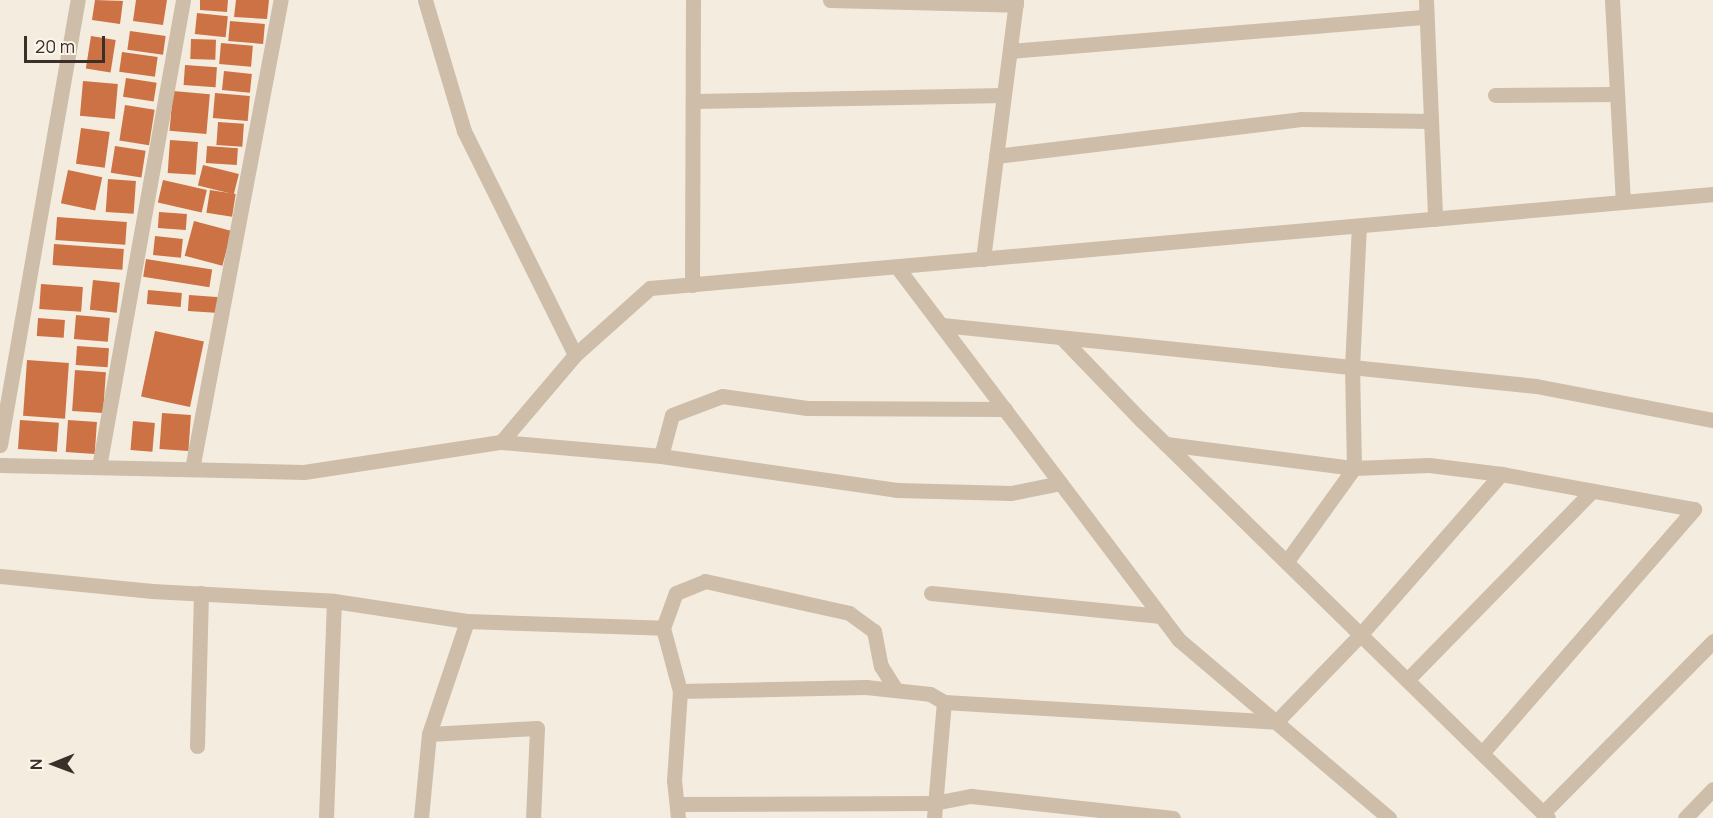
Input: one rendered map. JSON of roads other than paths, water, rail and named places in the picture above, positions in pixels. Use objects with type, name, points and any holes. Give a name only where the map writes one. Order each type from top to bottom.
[{"type":"street","points":[[0,445],[78,0]]},
{"type":"street","points":[[99,467],[183,0]]},
{"type":"street","points":[[192,469],[281,0]]},
{"type":"street","points":[[426,0],[464,132],[575,355]]},
{"type":"street","points":[[692,285],[693,0]]},
{"type":"street","points":[[830,0],[1016,2],[983,259]]},
{"type":"street","points":[[1426,0],[1435,219]]},
{"type":"street","points":[[1612,0],[1623,202]]},
{"type":"street","points":[[1010,51],[1426,16]]},
{"type":"street","points":[[1495,94],[1617,94]]},
{"type":"street","points":[[694,100],[1004,95]]},
{"type":"street","points":[[996,156],[1301,119],[1431,121]]},
{"type":"street","points":[[501,442],[575,355],[650,288],[1713,194]]},
{"type":"street","points":[[1287,561],[1354,468],[1353,368],[1359,226]]},
{"type":"street","points":[[897,267],[1178,639],[1389,818]]},
{"type":"street","points":[[942,325],[1536,386],[1713,420]]},
{"type":"street","points":[[1062,338],[1166,444],[1409,678],[1546,815],[1713,641]]},
{"type":"street","points":[[661,456],[672,415],[722,396],[807,408],[1005,409]]},
{"type":"street","points":[[0,465],[304,472],[501,442],[661,456],[897,490],[1011,493],[1060,483]]},
{"type":"street","points":[[1166,444],[1354,468],[1429,465],[1501,474],[1694,509],[1483,752]]},
{"type":"street","points":[[680,691],[896,690],[930,694],[944,702],[1276,722],[1361,634],[1501,474]]},
{"type":"street","points":[[1409,678],[1592,490]]},
{"type":"street","points":[[0,576],[201,593],[334,601],[467,621],[663,628]]},
{"type":"street","points":[[896,690],[881,666],[874,631],[849,613],[705,581],[676,593],[663,628],[680,691],[674,781],[679,811],[934,810],[972,796],[1173,818]]},
{"type":"street","points":[[197,746],[201,593]]},
{"type":"street","points":[[931,593],[1161,616]]},
{"type":"street","points":[[326,818],[334,601]]},
{"type":"street","points":[[421,818],[429,734],[467,621]]},
{"type":"street","points":[[934,810],[944,702]]},
{"type":"street","points":[[429,734],[537,729],[533,818]]},
{"type":"street","points":[[1685,818],[1713,789]]}]
